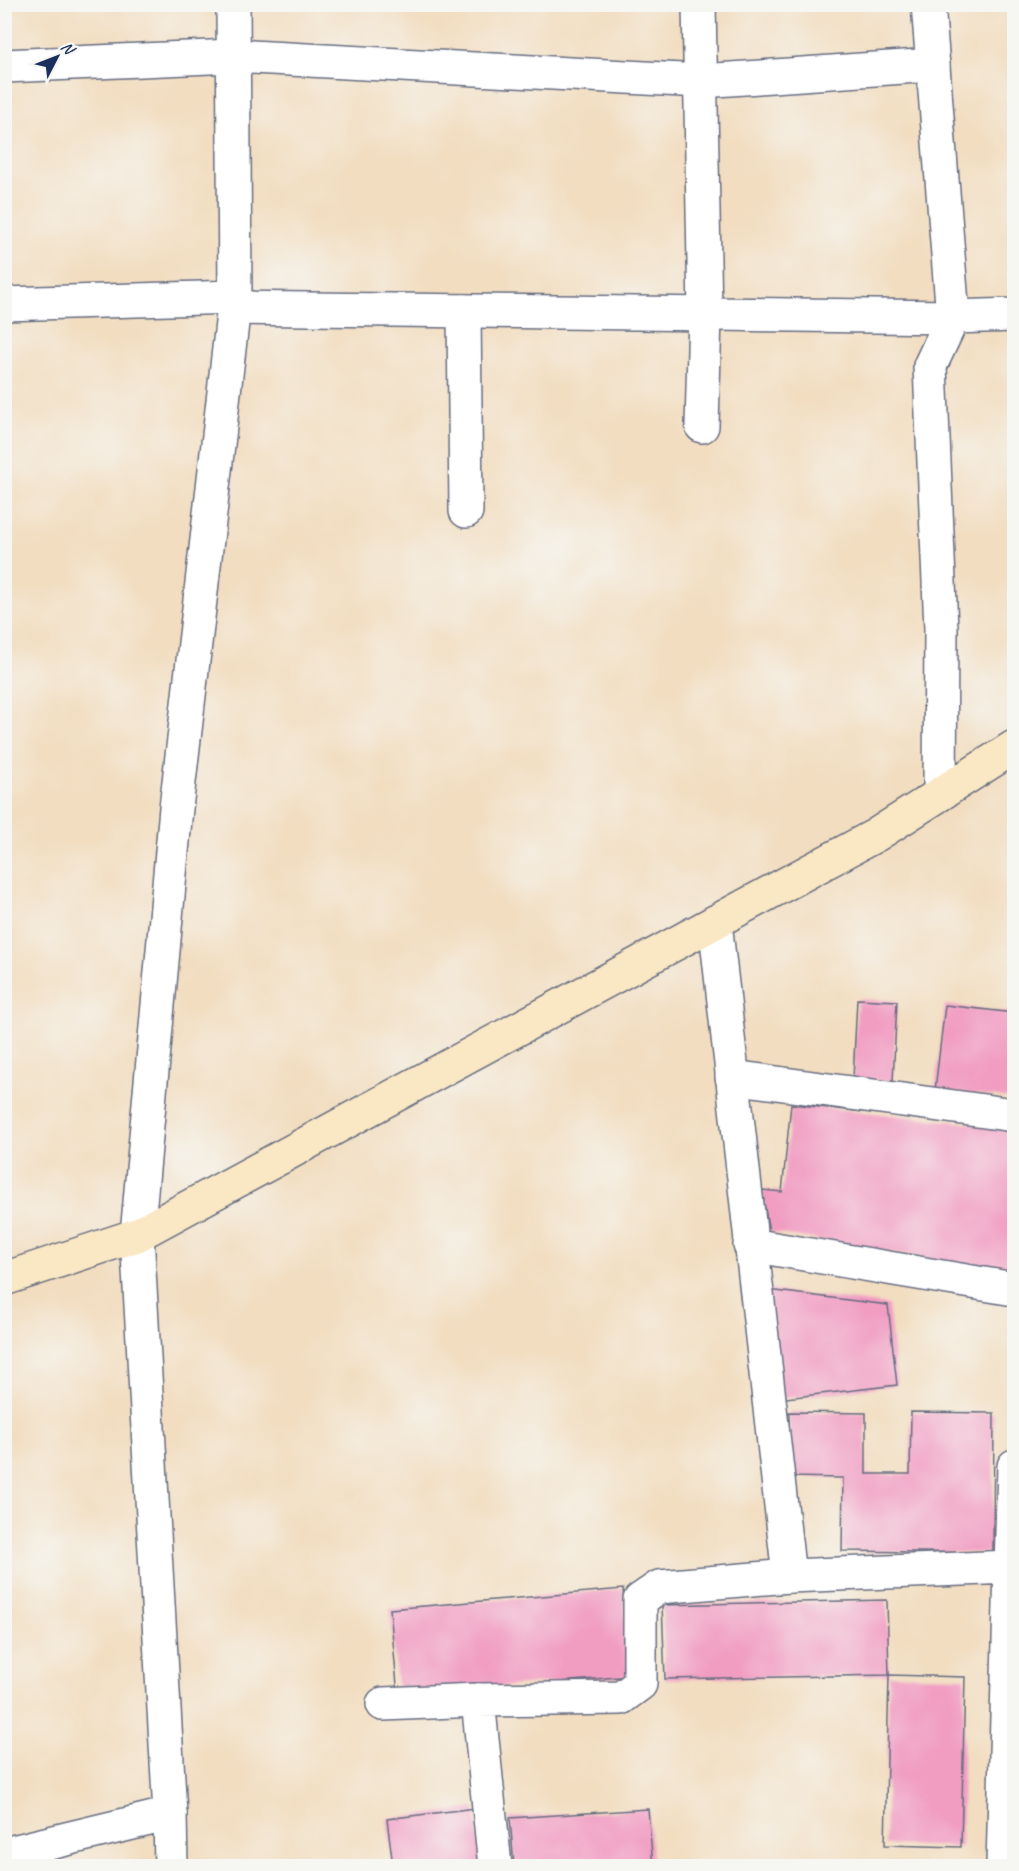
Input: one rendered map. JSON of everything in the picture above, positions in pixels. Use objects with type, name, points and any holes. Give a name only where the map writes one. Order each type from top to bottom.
[{"type":"street","points":[[171,1866],[137,1235],[176,808],[234,303],[233,4]]},
{"type":"street","points":[[699,4],[705,314],[702,426]]},
{"type":"street","points":[[928,4],[953,317],[930,366],[941,629],[940,794]]},
{"type":"street","points":[[4,66],[233,56],[700,81],[933,65]]},
{"type":"street","points":[[4,304],[234,303],[464,311],[953,317],[1014,315]]},
{"type":"street","points":[[464,311],[466,511]]},
{"type":"street","points":[[4,1279],[137,1235],[876,835],[1014,747]]},
{"type":"street","points":[[715,922],[789,1576]]},
{"type":"street","points":[[732,1077],[1014,1115]]},
{"type":"street","points":[[750,1245],[1014,1289]]},
{"type":"street","points":[[1003,1866],[1014,1466]]},
{"type":"street","points":[[383,1704],[621,1698],[640,1684],[640,1600],[659,1587],[789,1576],[1011,1567]]},
{"type":"street","points":[[478,1700],[495,1866]]},
{"type":"street","points":[[4,1854],[170,1814]]},
{"type":"building","points":[[857,999],[897,1001],[893,1081],[853,1079]]},
{"type":"building","points":[[945,1005],[1014,1013],[1014,1099],[935,1090]]},
{"type":"building","points":[[791,1104],[1014,1128],[1014,1273],[769,1232],[762,1190],[782,1192]]},
{"type":"building","points":[[760,1289],[888,1305],[897,1385],[769,1400]]},
{"type":"building","points":[[789,1412],[866,1413],[866,1474],[910,1474],[911,1412],[994,1413],[993,1553],[842,1551],[843,1478],[788,1477]]},
{"type":"building","points":[[623,1589],[630,1676],[398,1696],[390,1609]]},
{"type":"building","points":[[887,1600],[889,1675],[665,1679],[662,1605]]},
{"type":"building","points":[[889,1675],[965,1677],[961,1847],[885,1845]]},
{"type":"building","points":[[475,1808],[482,1866],[393,1866],[387,1819]]},
{"type":"building","points":[[648,1809],[653,1866],[514,1866],[510,1818]]}]
